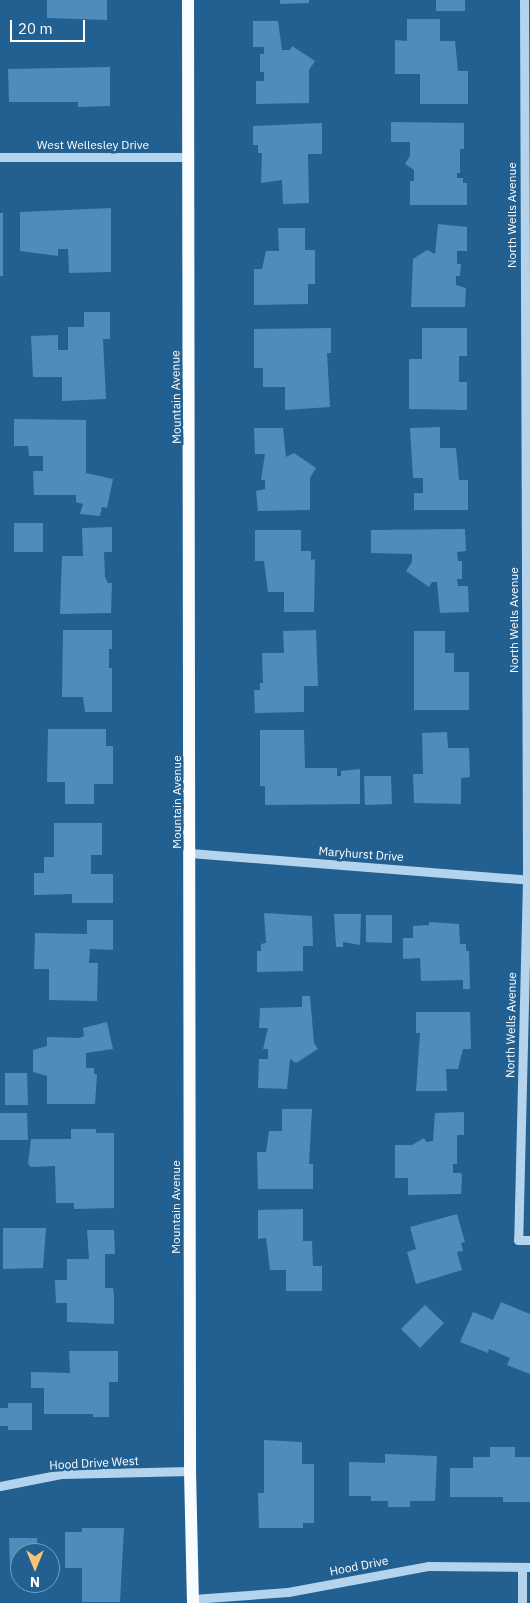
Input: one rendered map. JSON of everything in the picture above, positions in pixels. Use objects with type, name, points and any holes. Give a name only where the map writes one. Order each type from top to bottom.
[{"type":"main road","name":"Mountain Avenue","points":[[188,0],[190,1472],[193,1601]]},
{"type":"street","name":"North Wells Avenue","points":[[524,0],[529,880],[518,1240],[530,1240]]},
{"type":"street","name":"West Wellesley Drive","points":[[0,157],[187,157]]},
{"type":"street","name":"Maryhurst Drive","points":[[190,853],[529,880]]},
{"type":"street","name":"Hood Drive West","points":[[0,1486],[60,1474],[190,1472]]},
{"type":"street","name":"Hood Drive","points":[[193,1601],[288,1592],[428,1566],[526,1567]]},
{"type":"street","points":[[522,1603],[526,1567]]},
{"type":"building","points":[[47,0],[107,0],[107,20],[47,18]]},
{"type":"building","points":[[280,0],[309,0],[309,3],[280,4]]},
{"type":"building","points":[[436,0],[465,0],[465,11],[436,11]]},
{"type":"building","points":[[407,19],[440,19],[440,41],[455,41],[458,71],[468,71],[468,104],[420,104],[420,74],[395,74],[395,40],[407,41]]},
{"type":"building","points":[[253,21],[278,21],[282,50],[290,50],[292,46],[315,61],[309,70],[309,103],[256,104],[256,81],[264,81],[264,72],[260,72],[260,54],[264,54],[264,47],[253,47]]},
{"type":"building","points":[[110,67],[110,106],[78,107],[78,102],[9,102],[8,69]]},
{"type":"building","points":[[391,122],[464,123],[464,149],[460,149],[460,173],[457,173],[457,178],[463,178],[463,183],[467,183],[467,205],[410,205],[410,181],[414,181],[414,170],[405,164],[410,156],[410,142],[391,142]]},
{"type":"building","points":[[322,123],[322,154],[308,154],[309,203],[283,204],[282,180],[261,183],[262,153],[258,153],[258,145],[253,145],[253,126]]},
{"type":"building","points":[[111,208],[111,272],[69,273],[68,249],[58,249],[58,256],[20,251],[20,212]]},
{"type":"building","points":[[0,213],[3,213],[3,276],[0,276]]},
{"type":"building","points":[[438,224],[467,227],[467,251],[457,251],[457,264],[461,264],[460,276],[456,276],[456,285],[466,288],[465,307],[411,307],[413,259],[427,250],[435,254]]},
{"type":"building","points":[[278,228],[305,228],[305,250],[315,250],[315,284],[308,284],[308,304],[254,305],[254,269],[262,269],[266,251],[279,251]]},
{"type":"building","points":[[84,312],[110,312],[110,339],[103,339],[106,399],[62,401],[62,377],[33,377],[31,336],[58,335],[58,350],[68,350],[68,327],[84,327]]},
{"type":"building","points":[[331,328],[331,353],[327,353],[330,407],[285,410],[285,387],[263,387],[263,368],[254,368],[254,329]]},
{"type":"building","points":[[422,328],[467,328],[467,356],[459,356],[459,382],[467,382],[467,410],[409,409],[409,359],[422,359]]},
{"type":"building","points":[[14,419],[86,420],[86,473],[113,479],[107,508],[102,507],[100,516],[80,514],[83,504],[76,502],[76,495],[34,495],[33,471],[43,471],[43,456],[29,456],[28,446],[14,446]]},
{"type":"building","points":[[440,427],[440,448],[456,448],[459,480],[468,480],[468,510],[414,510],[414,493],[423,493],[423,478],[413,478],[410,428]]},
{"type":"building","points":[[254,428],[283,428],[286,457],[294,453],[316,468],[310,478],[310,510],[258,511],[256,491],[265,489],[265,480],[261,480],[265,454],[255,454]]},
{"type":"building","points":[[14,523],[43,523],[43,552],[14,552]]},
{"type":"building","points":[[112,527],[112,552],[104,552],[105,577],[108,583],[112,583],[111,613],[60,614],[62,556],[83,556],[82,528]]},
{"type":"building","points":[[465,529],[466,551],[457,552],[458,561],[462,561],[462,579],[457,579],[458,586],[468,586],[469,612],[440,613],[437,582],[432,582],[429,587],[406,571],[412,562],[412,554],[371,553],[371,530]]},
{"type":"building","points":[[255,530],[301,530],[301,551],[311,551],[311,560],[315,559],[314,612],[284,612],[284,592],[268,592],[264,561],[255,561]]},
{"type":"building","points":[[63,630],[112,630],[109,668],[112,668],[112,712],[85,712],[83,697],[62,697]]},
{"type":"building","points":[[316,630],[318,686],[304,686],[304,712],[255,713],[254,690],[260,690],[260,683],[263,683],[262,653],[284,653],[283,631]]},
{"type":"building","points":[[414,631],[445,631],[445,653],[454,653],[454,672],[469,672],[469,710],[414,710]]},
{"type":"building","points":[[48,729],[106,729],[106,746],[113,746],[113,784],[94,784],[94,804],[65,804],[65,782],[47,782]]},
{"type":"building","points":[[260,730],[304,730],[305,768],[337,768],[337,776],[341,776],[341,771],[360,769],[360,804],[265,805],[265,786],[260,786]]},
{"type":"building","points":[[447,732],[448,748],[469,748],[470,777],[461,778],[461,804],[414,803],[413,774],[423,774],[422,733]]},
{"type":"building","points":[[364,776],[391,776],[392,804],[365,805]]},
{"type":"building","points":[[54,823],[102,823],[102,855],[91,855],[91,874],[113,874],[113,903],[72,903],[72,894],[34,895],[34,873],[44,873],[44,857],[54,857]]},
{"type":"building","points":[[264,913],[312,916],[313,946],[303,946],[303,971],[257,972],[257,951],[261,951],[261,944],[266,943]]},
{"type":"building","points":[[334,914],[361,914],[360,945],[343,942],[343,947],[336,947]]},
{"type":"building","points":[[366,915],[392,915],[392,943],[366,942]]},
{"type":"building","points":[[87,920],[113,920],[113,950],[90,949],[89,963],[98,963],[97,1001],[49,1000],[49,969],[34,969],[35,933],[87,934]]},
{"type":"building","points":[[429,922],[459,924],[460,944],[466,944],[466,951],[469,951],[470,989],[463,989],[463,980],[421,981],[420,958],[403,959],[403,938],[413,938],[413,926],[429,925]]},
{"type":"building","points":[[302,996],[310,996],[314,1043],[318,1049],[296,1063],[290,1059],[287,1089],[258,1088],[259,1059],[268,1059],[268,1049],[263,1049],[268,1028],[259,1028],[260,1008],[302,1007]]},
{"type":"building","points":[[416,1012],[470,1012],[471,1049],[463,1049],[458,1069],[446,1069],[447,1091],[416,1091],[420,1033],[416,1033]]},
{"type":"building","points":[[107,1022],[113,1049],[86,1053],[86,1068],[94,1068],[94,1074],[97,1074],[95,1104],[47,1104],[47,1076],[33,1072],[33,1050],[47,1046],[47,1037],[79,1038],[84,1036],[83,1028]]},
{"type":"building","points":[[5,1073],[27,1073],[28,1105],[5,1105]]},
{"type":"building","points":[[282,1109],[312,1109],[309,1164],[313,1164],[313,1189],[258,1189],[257,1152],[266,1152],[269,1131],[282,1131]]},
{"type":"building","points":[[464,1112],[464,1135],[457,1135],[457,1164],[453,1164],[453,1173],[461,1173],[462,1176],[461,1194],[408,1195],[408,1178],[395,1178],[395,1145],[412,1145],[424,1138],[426,1142],[433,1141],[435,1113]]},
{"type":"building","points":[[0,1113],[27,1113],[28,1140],[0,1140]]},
{"type":"building","points":[[71,1129],[96,1129],[96,1133],[114,1133],[114,1208],[74,1209],[74,1203],[56,1203],[55,1166],[31,1167],[28,1164],[31,1139],[71,1139]]},
{"type":"building","points":[[303,1209],[303,1241],[312,1241],[313,1266],[322,1266],[322,1291],[286,1291],[286,1270],[270,1270],[266,1238],[258,1239],[258,1210]]},
{"type":"building","points":[[457,1214],[465,1242],[461,1243],[463,1251],[457,1252],[462,1270],[416,1284],[407,1252],[416,1249],[410,1227]]},
{"type":"building","points":[[3,1228],[46,1228],[43,1268],[3,1269]]},
{"type":"building","points":[[87,1230],[114,1230],[115,1254],[105,1254],[105,1288],[113,1288],[114,1324],[67,1322],[67,1303],[56,1303],[55,1280],[67,1280],[67,1259],[89,1259]]},
{"type":"building","points":[[501,1302],[530,1314],[530,1374],[507,1365],[510,1358],[489,1349],[488,1353],[460,1342],[473,1312],[493,1320]]},
{"type":"building","points":[[425,1305],[444,1323],[420,1348],[401,1329]]},
{"type":"building","points":[[69,1351],[118,1351],[118,1382],[109,1382],[109,1417],[93,1417],[93,1414],[44,1414],[44,1388],[31,1388],[31,1372],[70,1373]]},
{"type":"building","points":[[8,1403],[32,1403],[32,1430],[8,1430],[8,1426],[0,1426],[0,1408],[8,1408]]},
{"type":"building","points":[[264,1440],[302,1442],[302,1464],[314,1464],[314,1523],[303,1523],[303,1528],[259,1528],[258,1493],[264,1493]]},
{"type":"building","points":[[490,1447],[515,1447],[515,1457],[530,1457],[530,1502],[503,1502],[503,1497],[450,1497],[450,1468],[473,1468],[473,1457],[490,1457]]},
{"type":"building","points":[[385,1454],[437,1456],[435,1501],[410,1501],[410,1507],[388,1507],[388,1501],[371,1501],[371,1496],[349,1496],[349,1462],[385,1463]]},
{"type":"building","points":[[82,1528],[124,1528],[120,1602],[82,1602],[82,1568],[65,1568],[65,1532],[82,1532]]},
{"type":"building","points":[[9,1538],[37,1538],[37,1543],[10,1543],[10,1566]]}]
